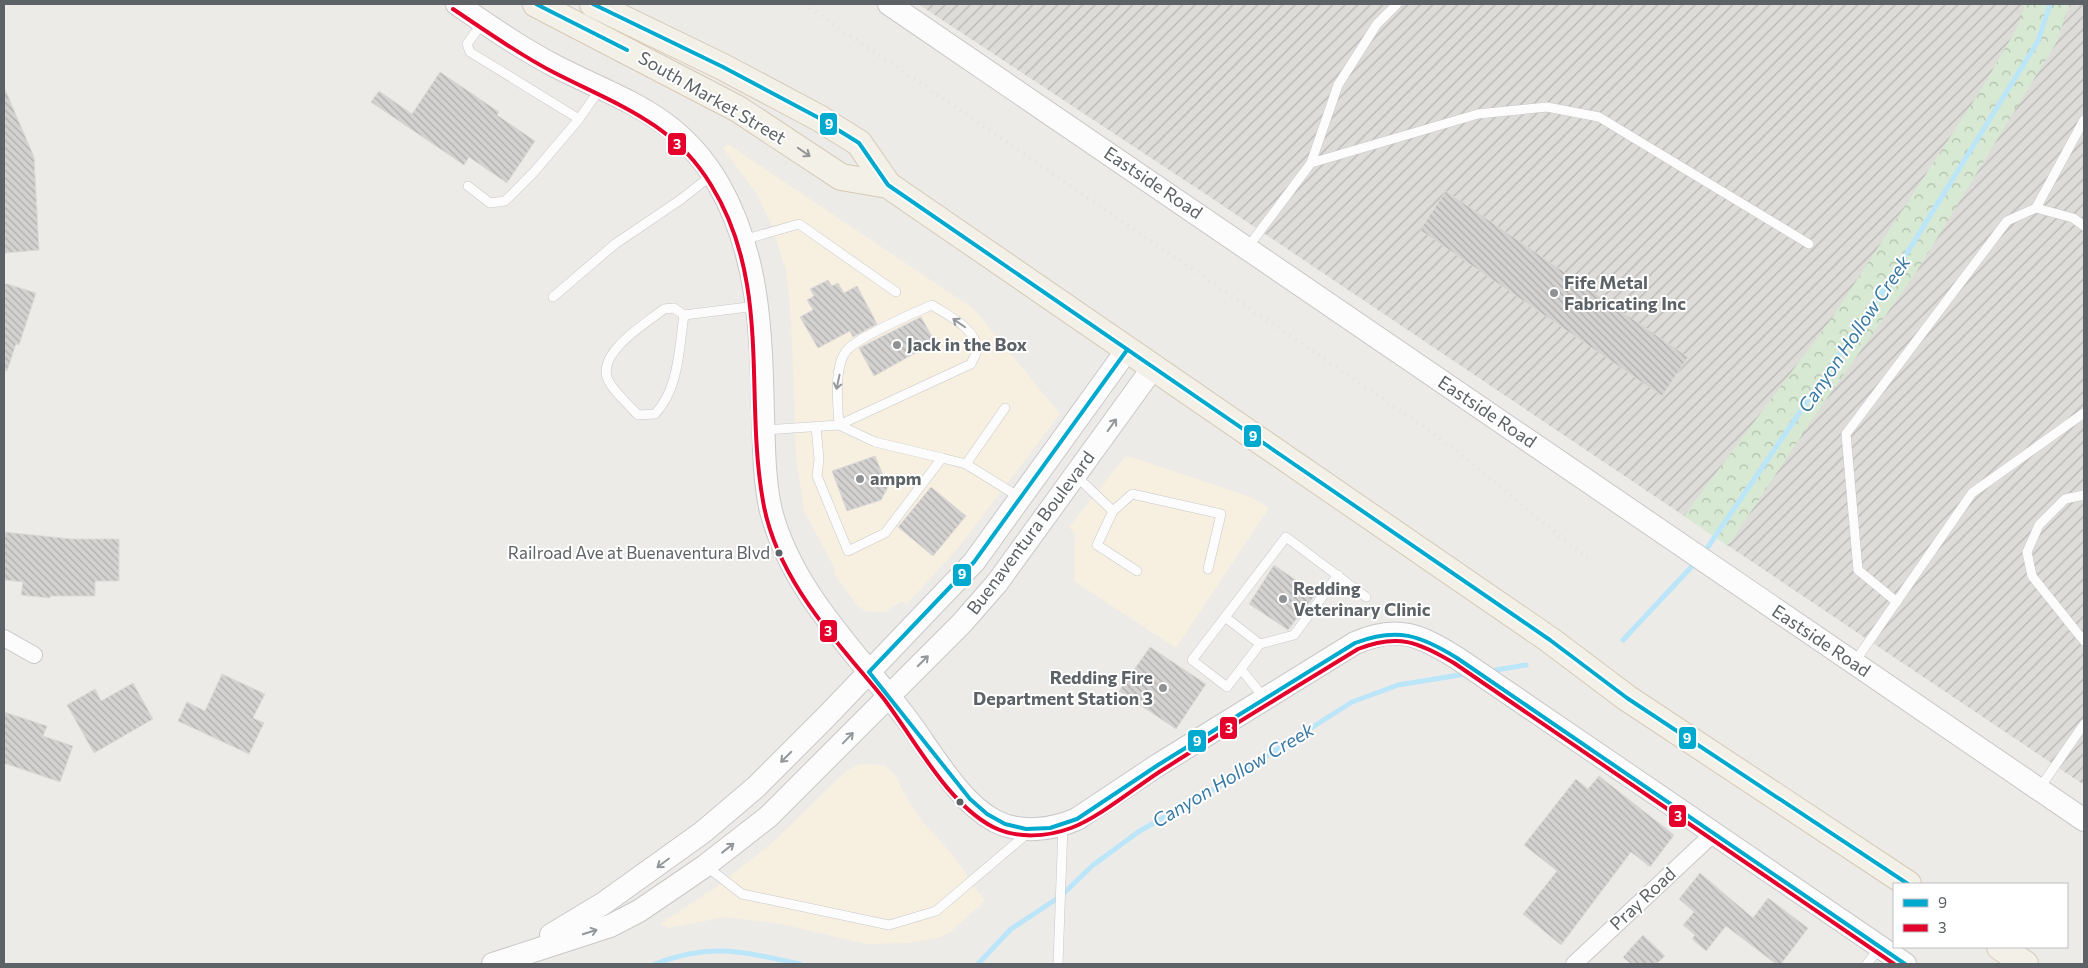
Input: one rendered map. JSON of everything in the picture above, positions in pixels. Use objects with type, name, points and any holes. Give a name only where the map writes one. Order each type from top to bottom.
[{"type":"main road","name":"South Market Street","points":[[536,4],[725,102],[771,130],[841,178],[888,185]]},
{"type":"main road","name":"South Market Street","points":[[593,4],[723,67],[818,118],[859,143],[888,185],[1152,369],[1550,640],[1627,698],[1906,883]]},
{"type":"main road","points":[[2001,948],[2025,964]]},
{"type":"street","points":[[457,4],[556,66],[652,113],[675,130],[712,175],[732,211],[742,240],[758,306],[768,494],[782,543],[809,591],[843,640],[958,788],[997,822],[1016,828],[1033,829],[1063,825],[1076,819],[1265,699],[1364,639],[1390,633],[1412,635],[1429,642],[1457,658],[1713,834],[1873,956],[1905,964]]},
{"type":"street","name":"Eastside Road","points":[[889,4],[2084,820]]},
{"type":"street","name":"Buenaventura Boulevard","points":[[502,961],[604,904],[703,832],[756,787],[974,562],[1127,350]]},
{"type":"street","name":"Buenaventura Boulevard","points":[[502,961],[610,926],[639,911],[706,866],[768,817],[962,623],[997,583],[1152,369]]},
{"type":"street","points":[[4,638],[34,655]]},
{"type":"street","name":"Pray Road","points":[[1574,964],[1713,834]]},
{"type":"lane","points":[[1248,248],[1311,163],[1338,85],[1377,24],[1397,4]]},
{"type":"lane","points":[[483,22],[468,44],[470,52],[579,119]]},
{"type":"lane","points":[[468,186],[490,204],[505,201],[534,172],[579,119],[601,87]]},
{"type":"lane","points":[[1311,163],[1478,114],[1547,107],[1599,117],[1809,244]]},
{"type":"lane","points":[[1897,602],[1858,570],[1846,434],[2007,221],[2036,208],[2084,120]]},
{"type":"lane","points":[[553,297],[615,244],[680,200],[712,175]]},
{"type":"lane","points":[[2036,208],[2073,218],[2084,226]]},
{"type":"lane","points":[[742,240],[799,224],[896,292]]},
{"type":"lane","points":[[764,430],[839,425],[971,364],[977,350],[974,339],[965,327],[932,305],[860,341],[846,351],[836,388],[839,425]]},
{"type":"lane","points":[[684,315],[676,370],[665,403],[655,414],[638,415],[608,380],[605,366],[611,352],[664,309],[674,308],[684,315],[758,306]]},
{"type":"lane","points":[[966,464],[1005,408]]},
{"type":"lane","points":[[1854,664],[1972,492],[2084,413]]},
{"type":"lane","points":[[839,425],[875,442],[966,464],[1020,497]]},
{"type":"lane","points":[[816,427],[819,459],[817,476],[848,551],[885,533],[942,458]]},
{"type":"lane","points":[[1075,475],[1113,511]]},
{"type":"lane","points":[[1137,571],[1097,545],[1113,511],[1132,494],[1222,514],[1208,569]]},
{"type":"lane","points":[[2084,495],[2065,499],[2039,525],[2026,552],[2032,576],[2084,641]]},
{"type":"lane","points":[[1338,575],[1294,635],[1260,644],[1227,687],[1192,660],[1286,537],[1338,575],[1366,597]]},
{"type":"lane","points":[[1224,617],[1260,644]]},
{"type":"lane","points":[[1241,669],[1265,699]]},
{"type":"lane","points":[[2039,790],[2084,724]]},
{"type":"lane","points":[[1058,964],[1063,825]]},
{"type":"lane","points":[[706,866],[742,894],[888,925],[936,911],[1033,829]]},
{"type":"shaded area","points":[[918,4],[2084,4],[2084,785],[1210,197]]},
{"type":"shaded area","points":[[728,144],[974,309],[1060,414],[959,547],[906,605],[902,601],[885,612],[875,612],[865,611],[857,605],[835,575],[833,565],[804,511],[796,456],[791,318],[786,270],[771,224],[757,194],[723,148]]},
{"type":"shaded area","points":[[1129,456],[1250,497],[1269,508],[1176,648],[1074,581],[1075,534],[1069,527],[1123,459]]},
{"type":"shaded area","points":[[860,764],[884,765],[896,776],[905,795],[922,821],[952,854],[985,901],[949,933],[938,938],[909,943],[866,944],[781,924],[725,917],[669,928],[660,924],[715,888],[773,842],[846,771]]},
{"type":"green space","points":[[2025,4],[2070,4],[2056,43],[1917,271],[1818,411],[1728,546],[1684,516],[1834,315],[1982,88],[2018,26]]},
{"type":"building","points":[[440,72],[499,112],[497,115],[535,141],[507,183],[469,157],[464,165],[371,102],[379,91],[412,114]]},
{"type":"building","points":[[4,87],[34,157],[39,250],[4,253]]},
{"type":"building","name":"Fife Metal Fabricating Inc","points":[[1446,191],[1688,357],[1662,396],[1420,230]]},
{"type":"building","points":[[828,280],[832,286],[838,283],[844,293],[857,286],[877,324],[853,337],[850,331],[818,348],[800,317],[813,310],[807,300],[814,296],[810,289]]},
{"type":"building","points":[[4,283],[36,293],[19,345],[16,344],[7,371],[4,370]]},
{"type":"building","name":"Jack in the Box","points":[[921,317],[935,342],[874,376],[859,348]]},
{"type":"building","name":"ampm","points":[[875,456],[888,487],[881,500],[847,511],[832,471]]},
{"type":"building","name":"ampm","points":[[931,487],[966,516],[933,556],[898,527]]},
{"type":"building","points":[[4,532],[71,539],[119,539],[119,581],[95,581],[95,596],[50,596],[50,598],[21,595],[23,582],[4,580]]},
{"type":"building","name":"Redding Veterinary Clinic","points":[[1274,565],[1316,594],[1288,630],[1249,604]]},
{"type":"building","name":"Redding Fire Department Station 3","points":[[1150,647],[1206,684],[1176,729],[1119,691]]},
{"type":"building","points":[[222,674],[265,694],[253,718],[264,723],[249,754],[178,721],[187,702],[205,711]]},
{"type":"building","points":[[133,683],[153,719],[94,753],[67,705],[95,689],[101,701]]},
{"type":"building","points":[[4,712],[47,726],[43,736],[73,746],[60,782],[4,763]]},
{"type":"building","points":[[1599,776],[1674,835],[1650,867],[1631,852],[1561,945],[1523,914],[1557,871],[1524,845],[1576,779],[1588,789]]},
{"type":"building","points":[[1700,873],[1753,918],[1768,898],[1808,928],[1781,964],[1776,964],[1726,926],[1706,951],[1692,939],[1695,935],[1683,925],[1694,912],[1679,899]]},
{"type":"building","points":[[1643,935],[1665,956],[1656,964],[1631,964],[1623,957]]},
{"type":"waterway","name":"Canyon Hollow Creek","points":[[1703,554],[1891,279],[2038,41],[2050,4]]},
{"type":"waterway","name":"Canyon Hollow Creek","points":[[1623,640],[1696,562]]},
{"type":"waterway","name":"Canyon Hollow Creek","points":[[1490,671],[1526,665]]},
{"type":"waterway","name":"Canyon Hollow Creek","points":[[978,964],[1011,929],[1061,896],[1092,866],[1138,832],[1218,787],[1352,702],[1398,685],[1466,674]]},
{"type":"waterway","points":[[655,964],[675,957],[711,951],[744,953],[800,964]]},
{"type":"railway","points":[[804,4],[1431,432],[1589,559]]},
{"type":"transit line","name":"9","points":[[536,4],[627,50]]},
{"type":"transit line","name":"9","points":[[593,4],[723,67],[819,118],[859,143],[888,185],[1550,640],[1627,698],[1906,883]]},
{"type":"transit line","name":"3","points":[[453,9],[527,58],[620,105],[661,130],[696,163],[711,185],[730,222],[742,261],[749,300],[753,340],[755,421],[763,501],[770,529],[781,557],[794,582],[828,631],[884,699],[946,787],[976,816],[1002,831],[1022,835],[1042,835],[1071,828],[1094,817],[1188,754],[1358,649],[1385,641],[1408,642],[1454,663],[1894,964]]},
{"type":"transit line","name":"9","points":[[1127,350],[974,562],[869,672],[970,799],[987,814],[1005,824],[1026,829],[1050,828],[1077,819],[1158,765],[1355,643],[1383,635],[1408,636],[1420,639],[1457,658],[1905,964]]},
{"type":"place","name":"Fife Metal Fabricating Inc","points":[[1554,293]]},
{"type":"place","name":"Jack in the Box","points":[[897,345]]},
{"type":"place","name":"ampm","points":[[860,479]]},
{"type":"place","name":"Railroad Ave at Buenaventura Blvd","points":[[779,553]]},
{"type":"place","name":"Redding Veterinary Clinic","points":[[1283,599]]},
{"type":"place","name":"Redding Fire Department Station 3","points":[[1163,688]]}]
